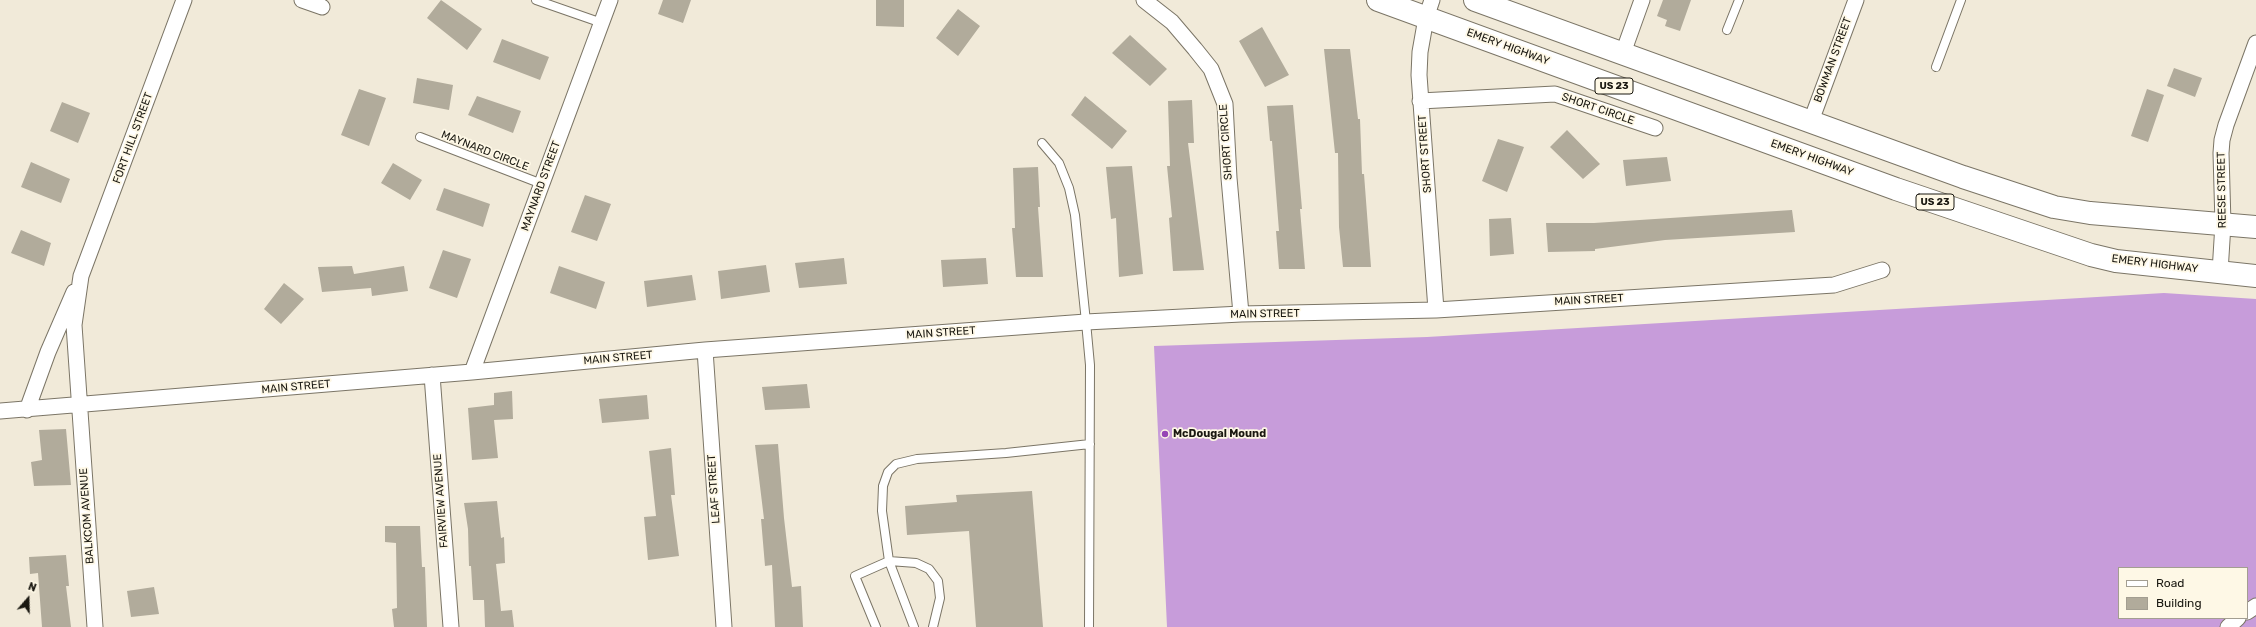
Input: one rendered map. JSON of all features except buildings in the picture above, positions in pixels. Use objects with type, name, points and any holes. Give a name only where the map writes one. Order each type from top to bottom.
[{"type":"highway","name":"EMERY HIGHWAY","points":[[1378,0],[1429,9],[1896,189],[2067,247],[2116,261],[2256,276]]},
{"type":"highway","points":[[1475,0],[1963,177],[2054,207],[2090,213],[2256,227]]},
{"type":"street","name":"FORT HILL STREET","points":[[27,410],[58,324],[81,276],[184,0]]},
{"type":"street","points":[[302,0],[322,7]]},
{"type":"street","name":"MAYNARD STREET","points":[[472,372],[610,0]]},
{"type":"street","name":"SHORT CIRCLE","points":[[1144,0],[1172,22],[1195,49],[1210,69],[1225,104],[1229,178],[1241,314]]},
{"type":"street","points":[[1623,53],[1642,0]]},
{"type":"street","name":"BOWMAN STREET","points":[[1811,121],[1856,0]]},
{"type":"street","name":"SHORT STREET","points":[[1429,9],[1420,52],[1420,101],[1436,310]]},
{"type":"street","name":"REESE STREET","points":[[2220,272],[2223,224],[2222,140],[2256,43]]},
{"type":"street","name":"SHORT CIRCLE","points":[[1420,101],[1555,94],[1655,128]]},
{"type":"street","name":"MAIN STREET","points":[[0,411],[27,410],[472,372],[705,350],[1086,322],[1241,314],[1436,310],[1834,285],[1882,270]]},
{"type":"street","name":"FORT HILL STREET","points":[[78,405],[74,325],[81,276]]},
{"type":"street","name":"LEAF STREET","points":[[705,350],[724,627]]},
{"type":"street","name":"FAIRVIEW AVENUE","points":[[432,375],[451,627]]},
{"type":"street","name":"BALKCOM AVENUE","points":[[78,405],[95,627]]},
{"type":"street","points":[[2228,627],[2237,619]]},
{"type":"lane","points":[[536,0],[602,23]]},
{"type":"lane","points":[[1727,30],[1739,0]]},
{"type":"lane","points":[[1936,67],[1961,0]]},
{"type":"lane","name":"MAYNARD CIRCLE","points":[[420,138],[542,184]]},
{"type":"lane","points":[[1042,143],[1059,163],[1069,188],[1075,215],[1086,322],[1090,365],[1089,627]]},
{"type":"lane","points":[[914,627],[890,561],[882,511],[883,486],[888,472],[896,464],[917,459],[1006,453],[1090,444]]},
{"type":"lane","points":[[876,627],[855,576],[890,561],[916,563],[929,569],[938,581],[940,598],[933,627]]},
{"type":"shaded area","points":[[2164,293],[2256,299],[2256,627],[1167,627],[1154,346],[1427,337]]},
{"type":"place","name":"McDougal Mound","points":[[1165,434]]}]
